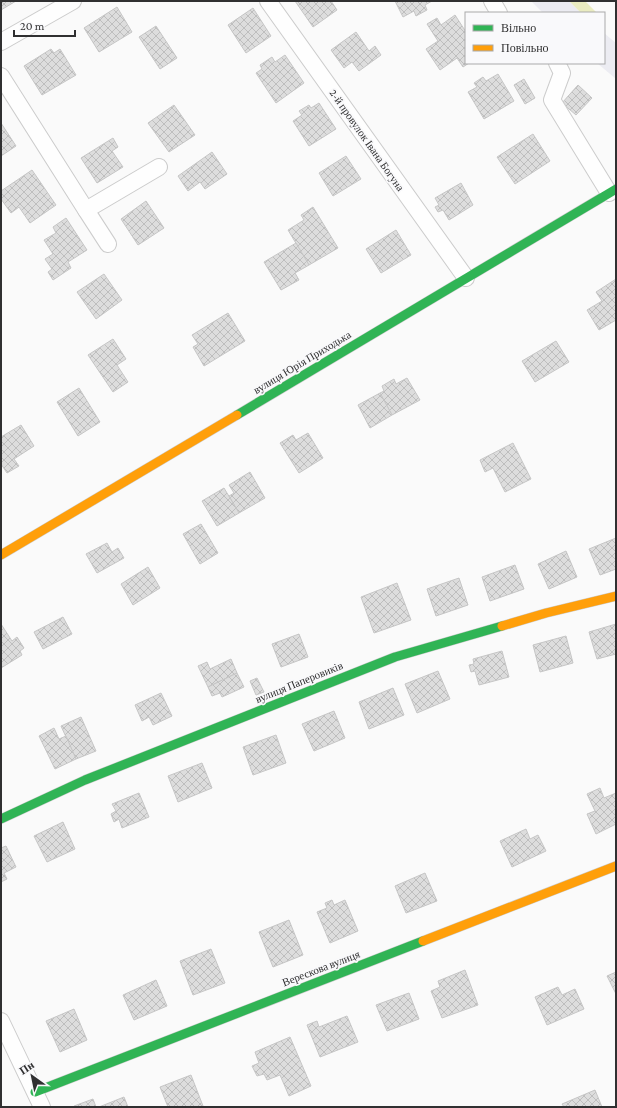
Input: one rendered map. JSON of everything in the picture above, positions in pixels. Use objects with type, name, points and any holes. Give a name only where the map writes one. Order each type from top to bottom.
[{"type":"street","points":[[1,42],[73,1]]},
{"type":"street","name":"2-й провулок Івана Богуна","points":[[268,1],[466,278]]},
{"type":"street","points":[[492,1],[498,12]]},
{"type":"street","points":[[558,64],[562,73],[552,100],[612,191]]},
{"type":"street","points":[[1,76],[108,244]]},
{"type":"street","points":[[86,210],[159,167]]},
{"type":"street","name":"вулиця Юрія Приходька","points":[[1,555],[612,191]]},
{"type":"street","name":"вулиця Паперовиків","points":[[1,819],[85,780],[395,657],[546,613],[616,596]]},
{"type":"street","name":"Верескова вулиця","points":[[35,1092],[616,866]]},
{"type":"street","points":[[1,1021],[42,1107]]},
{"type":"shaded area","points":[[531,1],[569,1],[580,12],[542,12]]},
{"type":"shaded area","points":[[605,34],[616,43],[616,79],[598,64],[605,64]]},
{"type":"green space","points":[[569,1],[585,1],[596,12],[580,12]]},
{"type":"building","points":[[1,1],[16,1],[1,10]]},
{"type":"building","points":[[295,1],[331,1],[337,10],[313,27]]},
{"type":"building","points":[[395,1],[432,1],[425,5],[427,10],[416,16],[414,11],[403,17]]},
{"type":"building","points":[[117,7],[132,32],[99,52],[84,28]]},
{"type":"building","points":[[253,8],[271,36],[246,53],[228,25]]},
{"type":"building","points":[[455,15],[465,30],[465,64],[468,64],[463,67],[457,58],[440,70],[426,49],[438,41],[427,24],[437,18],[441,25]]},
{"type":"building","points":[[156,26],[177,58],[160,69],[139,37]]},
{"type":"building","points":[[356,32],[369,51],[375,46],[381,55],[359,71],[352,62],[344,68],[331,50]]},
{"type":"building","points":[[51,49],[54,53],[60,49],[76,75],[42,95],[24,66]]},
{"type":"building","points":[[285,55],[304,83],[276,103],[256,73],[262,69],[260,65],[272,57],[275,62]]},
{"type":"building","points":[[498,74],[514,101],[484,119],[468,92],[477,87],[474,83],[483,77],[486,81]]},
{"type":"building","points":[[524,79],[535,98],[525,104],[514,85]]},
{"type":"building","points":[[578,85],[592,98],[576,115],[562,103]]},
{"type":"building","points":[[319,103],[336,129],[309,146],[293,121],[302,115],[299,111],[309,105],[311,108]]},
{"type":"building","points":[[174,105],[195,135],[169,152],[148,123]]},
{"type":"building","points":[[1,123],[16,146],[1,156]]},
{"type":"building","points":[[533,134],[550,161],[515,184],[497,157]]},
{"type":"building","points":[[113,138],[118,147],[112,151],[123,167],[97,183],[81,158]]},
{"type":"building","points":[[212,152],[227,174],[205,189],[200,182],[188,191],[178,176]]},
{"type":"building","points":[[346,156],[361,179],[333,196],[319,173]]},
{"type":"building","points":[[32,170],[56,205],[30,223],[19,207],[11,213],[1,199],[1,191]]},
{"type":"building","points":[[461,183],[473,205],[449,220],[443,210],[438,212],[435,207],[439,205],[435,198]]},
{"type":"building","points":[[146,201],[164,228],[138,245],[121,219]]},
{"type":"building","points":[[313,207],[338,248],[309,265],[288,230],[304,220],[301,215]]},
{"type":"building","points":[[66,218],[87,250],[68,262],[71,268],[53,280],[48,272],[52,269],[45,259],[53,254],[44,240],[56,233],[53,227]]},
{"type":"building","points":[[396,230],[411,255],[381,273],[366,249]]},
{"type":"building","points":[[296,243],[309,265],[295,273],[299,280],[281,290],[264,262]]},
{"type":"building","points":[[104,274],[122,300],[96,319],[77,292]]},
{"type":"building","points":[[616,279],[616,320],[599,330],[587,310],[602,301],[596,292]]},
{"type":"building","points":[[228,313],[245,341],[204,366],[193,347],[198,344],[192,335]]},
{"type":"building","points":[[113,339],[126,359],[117,365],[128,382],[113,392],[88,355]]},
{"type":"building","points":[[556,341],[569,362],[535,382],[522,361]]},
{"type":"building","points":[[407,378],[420,400],[392,415],[380,393],[384,391],[382,386],[394,379],[396,384]]},
{"type":"building","points":[[79,388],[100,422],[78,436],[57,402]]},
{"type":"building","points":[[380,393],[392,415],[370,428],[358,405]]},
{"type":"building","points":[[21,425],[34,446],[14,459],[19,466],[7,473],[1,464],[1,437]]},
{"type":"building","points":[[308,433],[323,458],[299,473],[280,443],[293,435],[296,440]]},
{"type":"building","points":[[513,443],[531,479],[505,492],[493,468],[485,472],[480,460]]},
{"type":"building","points":[[250,472],[265,498],[239,513],[229,496],[234,493],[229,485]]},
{"type":"building","points":[[224,488],[239,513],[217,526],[202,501]]},
{"type":"building","points":[[201,524],[218,553],[200,564],[183,534]]},
{"type":"building","points":[[616,538],[616,569],[600,575],[589,549]]},
{"type":"building","points":[[107,543],[112,552],[118,548],[124,558],[97,573],[86,554]]},
{"type":"building","points":[[566,551],[577,577],[549,589],[538,564]]},
{"type":"building","points":[[515,565],[524,589],[490,601],[482,577]]},
{"type":"building","points":[[148,567],[160,588],[133,605],[121,584]]},
{"type":"building","points":[[459,578],[468,605],[436,616],[427,589]]},
{"type":"building","points":[[397,583],[411,620],[374,633],[361,597]]},
{"type":"building","points":[[63,617],[72,634],[43,649],[34,632]]},
{"type":"building","points":[[1,624],[12,641],[17,637],[24,648],[20,651],[22,655],[1,668]]},
{"type":"building","points":[[616,624],[616,654],[597,659],[589,632]]},
{"type":"building","points":[[299,634],[308,657],[281,667],[272,644]]},
{"type":"building","points":[[566,636],[573,663],[540,672],[533,645]]},
{"type":"building","points":[[502,651],[509,677],[479,685],[475,671],[471,672],[469,665],[474,664],[473,659]]},
{"type":"building","points":[[231,659],[237,673],[208,687],[198,666],[207,662],[210,669]]},
{"type":"building","points":[[438,671],[450,699],[417,713],[405,684]]},
{"type":"building","points":[[237,673],[244,687],[222,697],[220,693],[212,696],[208,687]]},
{"type":"building","points":[[257,678],[264,692],[256,695],[250,681]]},
{"type":"building","points":[[393,688],[404,715],[369,729],[359,702]]},
{"type":"building","points":[[161,693],[172,716],[153,725],[149,717],[142,721],[135,705]]},
{"type":"building","points":[[334,711],[345,738],[314,751],[302,724]]},
{"type":"building","points":[[81,717],[96,751],[76,759],[61,726]]},
{"type":"building","points":[[54,728],[59,739],[66,736],[76,759],[55,769],[39,736]]},
{"type":"building","points":[[276,735],[286,763],[253,775],[243,747]]},
{"type":"building","points":[[202,763],[212,788],[178,802],[168,776]]},
{"type":"building","points":[[600,788],[604,798],[616,793],[616,824],[596,834],[587,814],[595,811],[587,794]]},
{"type":"building","points":[[139,793],[149,817],[122,828],[119,819],[114,822],[111,814],[116,811],[112,804]]},
{"type":"building","points":[[63,822],[75,849],[47,862],[34,836]]},
{"type":"building","points":[[526,829],[530,839],[538,835],[546,851],[512,867],[500,841]]},
{"type":"building","points":[[6,846],[16,867],[4,873],[7,879],[1,882],[1,848]]},
{"type":"building","points":[[425,873],[437,901],[406,913],[395,886]]},
{"type":"building","points":[[332,900],[334,905],[345,900],[358,931],[330,943],[317,912],[327,908],[325,903]]},
{"type":"building","points":[[289,920],[303,955],[273,967],[259,932]]},
{"type":"building","points":[[211,949],[225,983],[193,995],[180,961]]},
{"type":"building","points":[[465,970],[478,1005],[442,1018],[431,991],[440,987],[438,981]]},
{"type":"building","points":[[616,972],[616,994],[607,976]]},
{"type":"building","points":[[156,980],[167,1006],[134,1020],[123,995]]},
{"type":"building","points":[[558,987],[562,995],[575,989],[584,1009],[547,1025],[535,997]]},
{"type":"building","points":[[409,993],[419,1019],[387,1031],[376,1005]]},
{"type":"building","points":[[74,1009],[87,1040],[60,1052],[46,1021]]},
{"type":"building","points":[[347,1016],[358,1042],[320,1057],[307,1025],[317,1021],[319,1027]]},
{"type":"building","points":[[290,1037],[311,1086],[289,1096],[280,1075],[267,1080],[264,1074],[257,1076],[252,1066],[259,1063],[255,1052]]},
{"type":"building","points":[[191,1075],[203,1106],[168,1107],[160,1087]]},
{"type":"building","points":[[595,1090],[602,1107],[564,1107],[562,1104]]},
{"type":"building","points":[[124,1097],[128,1107],[99,1107]]},
{"type":"building","points":[[93,1099],[96,1107],[74,1106]]},
{"type":"traffic: fast","points":[[237,415],[616,189]]},
{"type":"traffic: fast","points":[[1,819],[85,780],[395,657],[502,626]]},
{"type":"traffic: fast","points":[[35,1092],[423,941]]},
{"type":"traffic: slow","points":[[1,555],[237,415]]},
{"type":"traffic: slow","points":[[502,626],[546,613],[616,596]]},
{"type":"traffic: slow","points":[[423,941],[616,866]]}]
